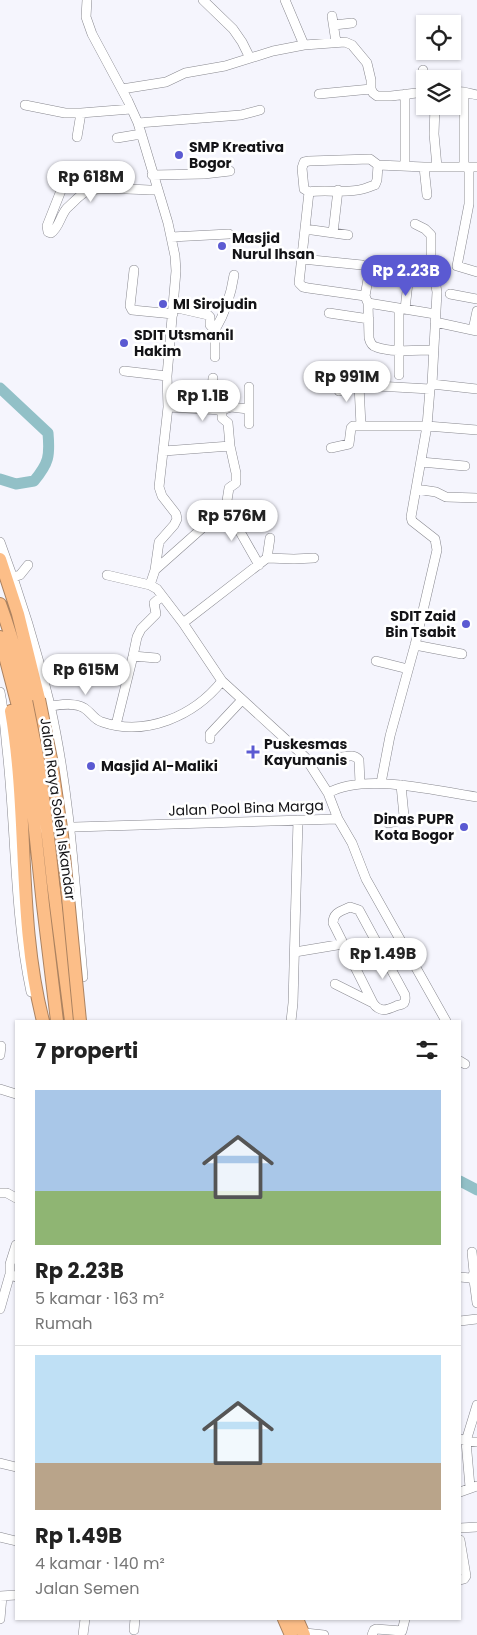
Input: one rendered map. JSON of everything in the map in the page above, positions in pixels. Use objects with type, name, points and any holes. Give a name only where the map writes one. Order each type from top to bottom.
[{"type":"highway","points":[[0,559],[45,702],[62,835],[80,1020]]},
{"type":"highway","name":"Jalan Raya Soleh Iskandar","points":[[0,604],[29,707],[41,828],[71,1020]]},
{"type":"highway","name":"Jalan Raya Soleh Iskandar","points":[[0,637],[20,710],[32,790],[41,828],[44,914],[57,1020]]},
{"type":"highway","points":[[0,659],[12,713],[18,773],[28,935],[43,1020]]},
{"type":"highway","points":[[284,1620],[291,1635]]},
{"type":"highway","points":[[289,1620],[303,1634]]},
{"type":"highway","points":[[298,1620],[303,1634]]},
{"type":"street","points":[[87,0],[86,17],[92,34],[138,123],[170,237],[176,271],[168,376],[168,408],[159,483],[160,492],[176,514],[177,519],[159,542],[155,570],[150,585]]},
{"type":"street","points":[[203,0],[233,30],[250,58]]},
{"type":"street","points":[[285,0],[304,45]]},
{"type":"street","points":[[336,42],[333,21],[352,23]]},
{"type":"street","points":[[122,89],[166,82],[185,73],[225,66],[273,51],[304,45],[345,42],[352,45],[367,63],[371,89],[377,96],[416,93]]},
{"type":"street","points":[[319,94],[371,89]]},
{"type":"street","points":[[461,92],[477,95]]},
{"type":"street","points":[[464,92],[470,167],[468,204],[457,266],[477,272]]},
{"type":"street","points":[[405,94],[406,166]]},
{"type":"street","points":[[25,105],[65,113],[132,109]]},
{"type":"street","points":[[138,123],[242,115],[260,110]]},
{"type":"street","points":[[77,137],[81,113]]},
{"type":"street","points":[[435,115],[434,134],[437,166]]},
{"type":"street","points":[[117,138],[141,134]]},
{"type":"street","points":[[378,165],[375,185],[363,190],[309,192],[304,189],[302,182],[304,162],[370,159],[378,165],[470,167]]},
{"type":"street","points":[[424,167],[427,194]]},
{"type":"street","points":[[152,175],[204,174],[230,171]]},
{"type":"street","points":[[64,184],[47,226],[48,232],[51,233],[56,230],[60,218],[66,210],[87,191],[114,189],[157,190]]},
{"type":"street","points":[[334,233],[338,190]]},
{"type":"street","points":[[309,192],[299,283],[303,287],[402,308],[475,331],[477,311]]},
{"type":"street","points":[[381,783],[387,749],[415,645],[437,550],[436,539],[412,521],[427,426],[437,292],[431,258],[430,233],[414,224]]},
{"type":"street","points":[[305,230],[348,234]]},
{"type":"street","points":[[170,237],[229,234]]},
{"type":"street","points":[[302,259],[362,264]]},
{"type":"street","points":[[134,270],[130,306],[132,310],[173,311],[208,315],[210,317],[210,325],[214,330],[214,357]]},
{"type":"street","points":[[398,279],[409,274],[422,275],[433,272]]},
{"type":"street","points":[[370,274],[366,300],[370,343],[375,347],[400,350],[434,350]]},
{"type":"street","points":[[399,375],[402,308],[409,274]]},
{"type":"street","points":[[214,330],[219,324],[230,298],[234,276]]},
{"type":"street","points":[[450,294],[477,299]]},
{"type":"street","points":[[329,313],[369,319]]},
{"type":"street","points":[[124,371],[168,376]]},
{"type":"street","points":[[214,378],[212,389],[217,394],[222,418],[228,423],[230,446],[240,476],[236,483],[229,488],[226,508],[259,565]]},
{"type":"street","points":[[359,385],[361,426]]},
{"type":"street","points":[[339,391],[359,385],[477,389]]},
{"type":"street","points":[[249,387],[249,424]]},
{"type":"street","points":[[168,408],[220,410],[231,407],[248,409]]},
{"type":"street","points":[[332,448],[349,444],[351,428],[353,426],[427,426],[477,430]]},
{"type":"street","points":[[164,451],[230,446]]},
{"type":"street","points":[[421,462],[465,466]]},
{"type":"street","points":[[416,489],[436,492],[446,498],[477,498]]},
{"type":"street","points":[[155,570],[226,508]]},
{"type":"street","points":[[183,623],[267,558],[270,538]]},
{"type":"street","points":[[0,542],[14,577],[45,702],[70,828],[83,977],[65,976]]},
{"type":"street","points":[[267,558],[294,560],[314,558]]},
{"type":"street","points":[[14,577],[20,575],[28,565]]},
{"type":"street","points":[[107,575],[150,585],[157,589],[183,623],[222,681],[241,701],[304,757],[328,793]]},
{"type":"street","points":[[116,725],[136,637],[156,614],[154,604],[162,596]]},
{"type":"street","points":[[415,645],[462,654]]},
{"type":"street","points":[[133,656],[156,658]]},
{"type":"street","points":[[376,661],[408,669]]},
{"type":"street","points":[[45,702],[76,705],[84,708],[96,720],[116,725],[141,726],[172,720],[208,697],[222,681]]},
{"type":"street","points":[[1,698],[12,788],[19,900],[26,967],[37,1020]]},
{"type":"street","points":[[210,739],[210,734],[241,701]]},
{"type":"street","points":[[341,757],[353,756],[360,760],[360,783]]},
{"type":"street","name":"Jalan Pool Bina Marga","points":[[41,828],[338,819],[328,793],[360,783],[401,785],[477,797]]},
{"type":"street","points":[[388,823],[402,820],[404,816],[401,785]]},
{"type":"street","points":[[338,819],[352,843],[366,878],[445,1020]]},
{"type":"street","points":[[291,1020],[294,1003],[298,820]]},
{"type":"street","points":[[354,907],[359,910],[405,997],[404,1003],[388,1010],[379,1009],[343,944],[333,923],[334,917],[336,914],[354,907]]},
{"type":"street","points":[[295,952],[343,944]]},
{"type":"street","points":[[335,984],[374,1003]]},
{"type":"street","points":[[0,1089],[15,1094]]},
{"type":"street","points":[[0,1193],[15,1198]]},
{"type":"street","points":[[0,1309],[13,1275],[10,1264],[15,1248]]},
{"type":"street","points":[[472,1252],[474,1272],[472,1278]]},
{"type":"street","points":[[461,1277],[472,1278],[476,1283],[477,1303]]},
{"type":"street","points":[[461,1321],[477,1319]]},
{"type":"street","points":[[461,1492],[473,1486],[463,1440],[477,1405]]},
{"type":"street","points":[[463,1440],[477,1442]]},
{"type":"street","points":[[0,1463],[15,1467]]},
{"type":"street","points":[[461,1528],[477,1527]]},
{"type":"street","points":[[0,1537],[15,1541]]},
{"type":"street","points":[[461,1546],[466,1576],[461,1580]]},
{"type":"street","points":[[0,1619],[1,1596],[15,1595]]},
{"type":"street","points":[[83,1635],[85,1620]]},
{"type":"street","points":[[134,1630],[135,1620]]},
{"type":"street","points":[[372,1635],[376,1629],[402,1631],[405,1620]]},
{"type":"street","points":[[303,1634],[324,1635]]},
{"type":"waterway","points":[[0,388],[48,433],[49,448],[46,464],[34,481],[16,484],[0,479]]},
{"type":"waterway","points":[[461,1182],[477,1190]]},
{"type":"place","name":"SMP Kreativa Bogor","points":[[179,155]]},
{"type":"place","name":"Masjid Nurul Ihsan","points":[[222,246]]},
{"type":"place","name":"MI Sirojudin","points":[[163,304]]},
{"type":"place","name":"SDIT Utsmanil Hakim","points":[[124,343]]},
{"type":"place","name":"SDIT Zaid Bin Tsabit","points":[[466,624]]},
{"type":"place","name":"Puskesmas Kayumanis","points":[[253,752]]},
{"type":"place","name":"Masjid Al-Maliki","points":[[91,766]]},
{"type":"place","name":"Dinas PUPR Kota Bogor","points":[[464,827]]}]
